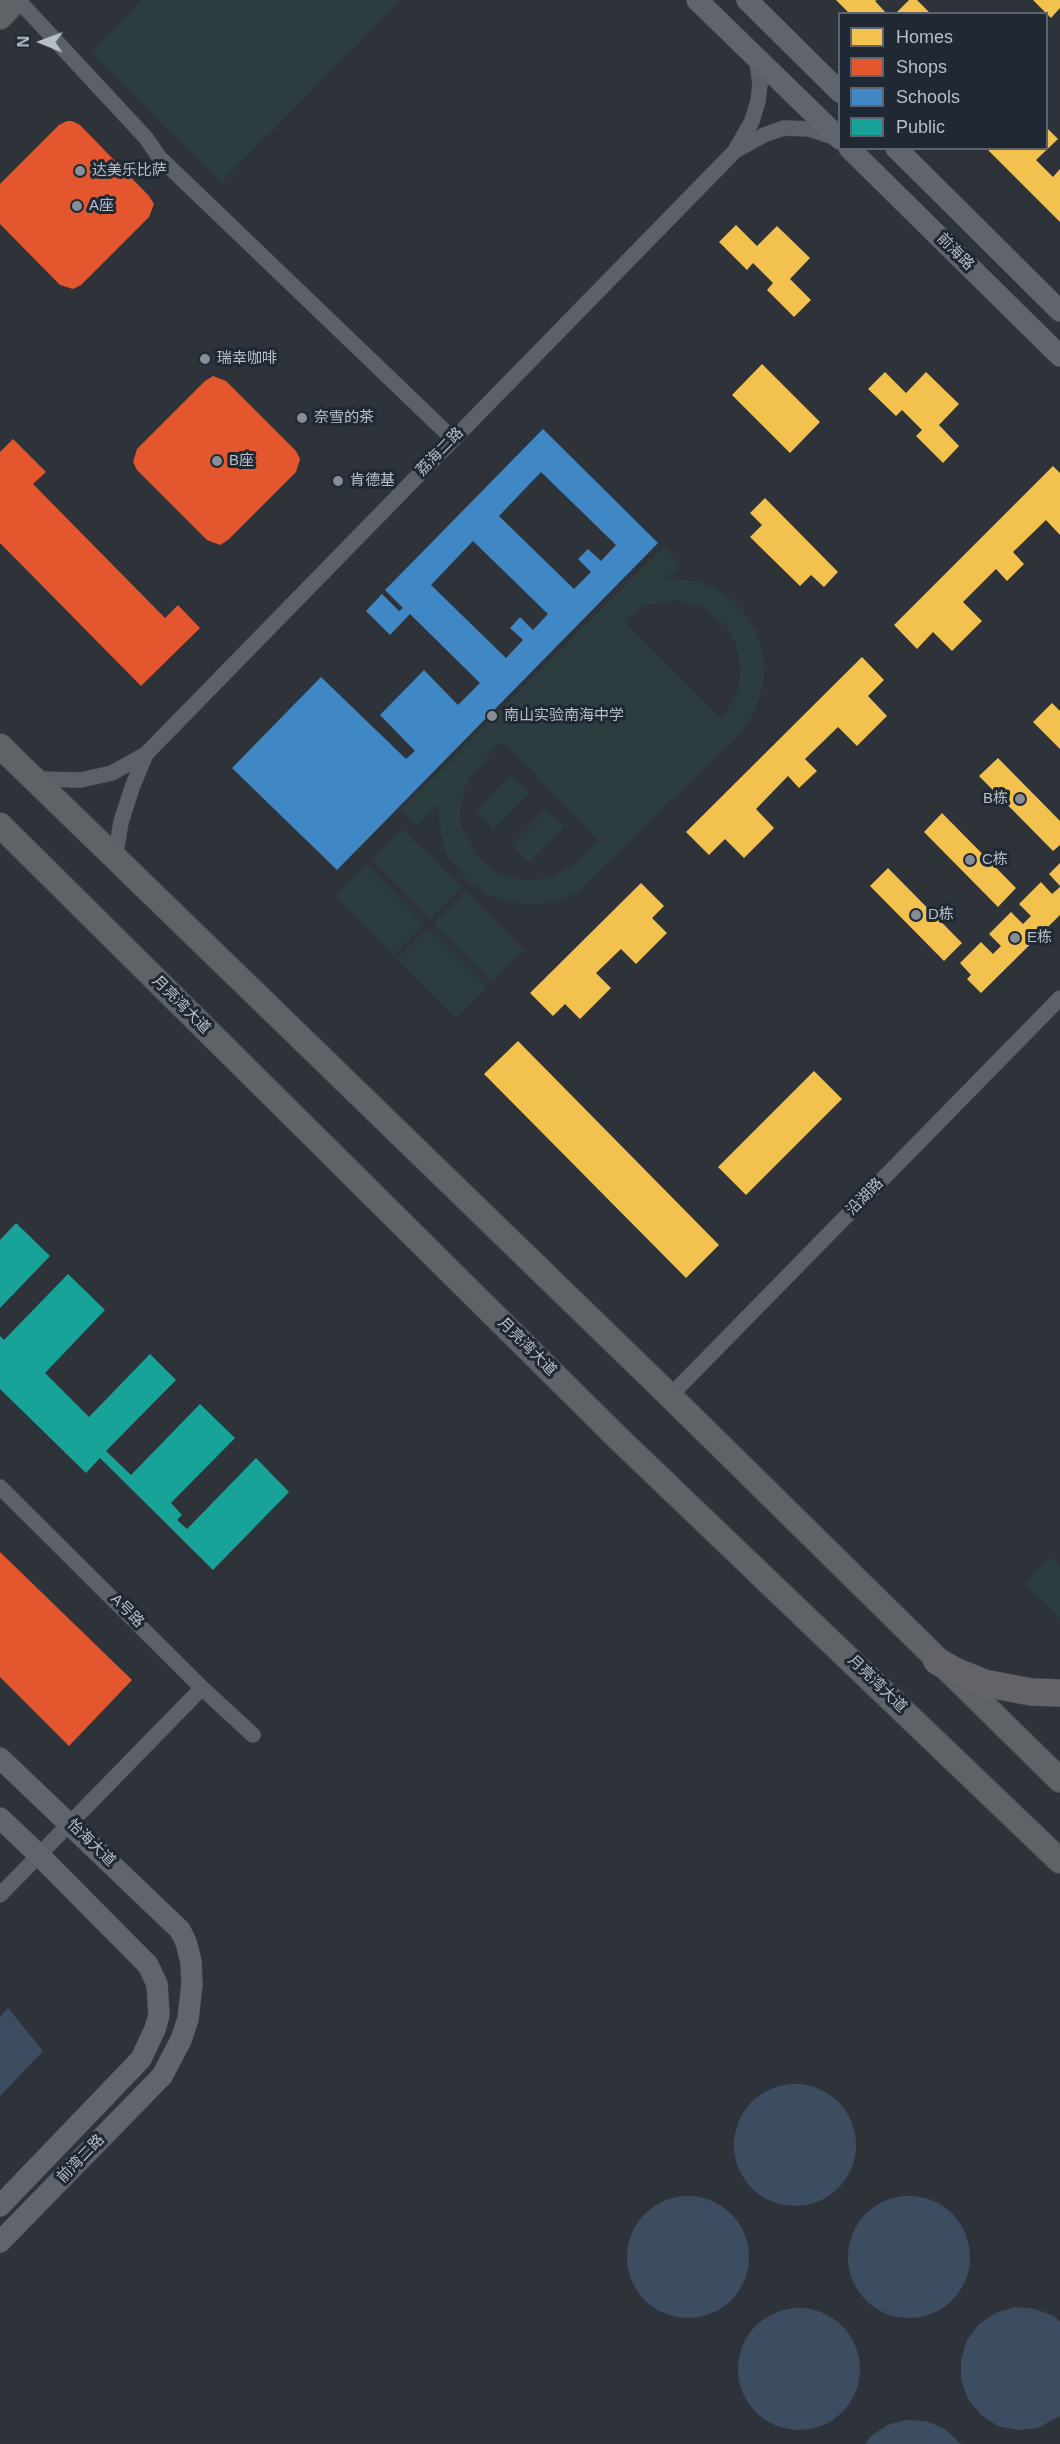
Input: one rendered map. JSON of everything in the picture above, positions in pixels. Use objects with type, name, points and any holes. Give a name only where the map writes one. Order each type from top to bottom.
[{"type":"highway","points":[[937,1661],[984,1683],[1060,1700]]},
{"type":"highway","points":[[1030,1692],[1060,1693]]},
{"type":"main road","points":[[0,17],[17,0]]},
{"type":"main road","points":[[0,746],[670,1396],[1060,1780]]},
{"type":"main road","name":"月亮湾大道","points":[[0,825],[619,1438],[1060,1861]]},
{"type":"street","points":[[17,0],[146,138],[159,157],[453,438]]},
{"type":"street","points":[[697,0],[838,138]]},
{"type":"street","points":[[747,0],[838,90]]},
{"type":"street","name":"荔海二路","points":[[33,778],[81,780],[112,773],[146,754],[735,151],[752,122],[758,101],[760,84],[756,56]]},
{"type":"street","name":"荔海二路","points":[[735,151],[764,135],[784,128],[809,129],[838,139]]},
{"type":"street","name":"前海路","points":[[851,150],[1060,356]]},
{"type":"street","points":[[898,150],[1060,311]]},
{"type":"street","name":"荔海二路","points":[[115,858],[121,822],[132,785],[146,754]]},
{"type":"street","name":"沿湖路","points":[[670,1396],[1060,998]]},
{"type":"street","name":"A号路","points":[[0,1487],[253,1736]]},
{"type":"street","points":[[0,1895],[202,1688]]},
{"type":"street","name":"怡海大道","points":[[0,1758],[180,1930]]},
{"type":"street","points":[[0,1818],[39,1855]]},
{"type":"street","name":"前湾二路","points":[[0,2206],[141,2059],[159,2015],[157,1984],[148,1965],[39,1855]]},
{"type":"street","name":"前湾二路","points":[[0,2242],[162,2076],[181,2040],[191,2002],[191,1962],[180,1930]]},
{"type":"shaded area","points":[[143,0],[400,0],[222,182],[91,53]]},
{"type":"shaded area","points":[[664,547],[680,564],[667,578],[696,581],[714,587],[744,612],[754,628],[761,646],[764,665],[763,685],[758,703],[749,721],[738,735],[580,890],[562,899],[544,904],[505,901],[487,894],[471,884],[447,854],[441,836],[438,806],[417,826],[401,809]],"holes":[[[676,600],[704,608],[726,626],[734,639],[741,666],[740,681],[736,695],[721,719],[623,621],[647,605]],[[502,741],[599,840],[578,861],[554,877],[526,881],[498,874],[476,855],[463,830],[460,815],[465,787],[472,774]]]},
{"type":"shaded area","points":[[510,775],[529,793],[494,829],[476,811]]},
{"type":"shaded area","points":[[545,810],[564,827],[529,863],[511,845]]},
{"type":"shaded area","points":[[403,829],[461,888],[431,919],[372,860]]},
{"type":"shaded area","points":[[366,865],[424,924],[394,955],[335,896]]},
{"type":"shaded area","points":[[465,892],[524,951],[493,982],[434,923]]},
{"type":"shaded area","points":[[428,928],[487,987],[456,1018],[397,959]]},
{"type":"shaded area","points":[[1050,1557],[1060,1566],[1060,1618],[1025,1584]]},
{"type":"water","points":[[8,2008],[43,2051],[0,2096],[0,2017]]},
{"type":"water","points":[[795,2084],[818,2089],[829,2094],[838,2102],[846,2111],[851,2122],[856,2145],[851,2168],[846,2179],[838,2188],[829,2196],[818,2201],[795,2206],[772,2201],[761,2196],[752,2188],[744,2179],[739,2168],[734,2145],[739,2122],[744,2111],[752,2102],[761,2094],[772,2089]]},
{"type":"water","points":[[688,2196],[711,2201],[722,2206],[731,2214],[739,2223],[744,2234],[749,2257],[744,2280],[739,2291],[731,2300],[722,2308],[711,2313],[688,2318],[665,2313],[654,2308],[645,2300],[637,2291],[632,2280],[627,2257],[632,2234],[637,2223],[645,2214],[654,2206],[665,2201]]},
{"type":"water","points":[[909,2196],[932,2201],[943,2206],[952,2214],[960,2223],[965,2234],[970,2257],[965,2280],[960,2291],[952,2300],[943,2308],[932,2313],[909,2318],[886,2313],[875,2308],[866,2300],[858,2291],[853,2280],[848,2257],[853,2234],[858,2223],[866,2214],[875,2206],[886,2201]]},
{"type":"water","points":[[1015,2307],[1035,2309],[1054,2316],[1060,2322],[1060,2416],[1038,2428],[1018,2430],[998,2426],[981,2415],[968,2399],[961,2380],[961,2360],[967,2340],[979,2324],[996,2313]]},
{"type":"water","points":[[799,2308],[822,2313],[833,2318],[842,2326],[850,2335],[855,2346],[860,2369],[855,2392],[850,2403],[842,2412],[833,2420],[822,2425],[799,2430],[776,2425],[765,2420],[756,2412],[748,2403],[743,2392],[738,2369],[743,2346],[748,2335],[756,2326],[765,2318],[776,2313]]},
{"type":"water","points":[[906,2420],[926,2421],[945,2429],[961,2444],[865,2444],[870,2437],[887,2425]]},
{"type":"building: Homes","points":[[836,0],[877,0],[875,1],[885,12],[848,12]]},
{"type":"building: Homes","points":[[909,0],[917,0],[929,12],[897,12]]},
{"type":"building: Homes","points":[[1033,0],[1060,0],[1060,8],[1051,18],[1048,12],[1045,12]]},
{"type":"building: Homes","points":[[1048,129],[1058,139],[1048,149]]},
{"type":"building: Homes","points":[[988,150],[1046,150],[1036,160],[1053,177],[1060,169],[1060,222]]},
{"type":"building: Homes","points":[[736,225],[757,246],[777,226],[810,258],[790,279],[811,300],[794,317],[767,290],[773,283],[753,263],[747,270],[719,242]]},
{"type":"building: Homes","points":[[762,364],[820,422],[790,453],[732,395]]},
{"type":"building: Homes","points":[[885,372],[906,393],[926,372],[959,404],[939,425],[959,446],[943,463],[916,436],[922,430],[902,410],[896,416],[868,389]]},
{"type":"building: Homes","points":[[1053,466],[1060,473],[1060,535],[1046,520],[1013,552],[1024,564],[1007,581],[996,569],[963,602],[982,621],[952,651],[933,632],[917,649],[894,625]]},
{"type":"building: Homes","points":[[765,498],[838,572],[824,587],[811,575],[800,586],[750,537],[762,525],[750,513]]},
{"type":"building: Homes","points":[[862,657],[884,680],[868,696],[887,716],[857,746],[838,727],[805,759],[817,771],[799,788],[788,776],[756,809],[774,828],[744,858],[725,839],[709,855],[686,832]]},
{"type":"building: Homes","points":[[1052,703],[1060,711],[1060,749],[1033,722]]},
{"type":"building: Homes","name":"B栋","points":[[998,758],[1060,821],[1060,845],[1053,851],[979,776]]},
{"type":"building: Homes","name":"C栋","points":[[942,813],[1016,888],[998,907],[924,832]]},
{"type":"building: Homes","name":"E栋","points":[[1060,863],[1060,886],[1049,874]]},
{"type":"building: Homes","name":"D栋","points":[[888,868],[962,943],[944,961],[870,886]]},
{"type":"building: Homes","name":"E栋","points":[[1041,882],[1052,894],[1060,887],[1060,915],[981,993],[967,979],[971,975],[960,963],[981,942],[993,954],[1001,946],[989,934],[1011,912],[1023,924],[1031,916],[1019,904]]},
{"type":"building: Homes","points":[[641,883],[664,906],[652,918],[667,933],[636,964],[621,949],[596,973],[611,988],[580,1019],[565,1004],[553,1016],[530,993]]},
{"type":"building: Homes","points":[[518,1041],[719,1245],[686,1278],[484,1074]]},
{"type":"building: Homes","points":[[814,1071],[842,1099],[746,1195],[718,1167]]},
{"type":"building: Shops","name":"A座","points":[[67,121],[80,125],[149,196],[154,204],[149,217],[81,285],[73,289],[60,285],[0,224],[0,184],[59,125]]},
{"type":"building: Shops","name":"B座","points":[[213,376],[226,381],[296,451],[300,459],[296,472],[228,540],[220,545],[207,540],[137,470],[133,462],[137,449],[205,381]]},
{"type":"building: Shops","points":[[13,439],[46,472],[33,484],[165,618],[178,605],[200,628],[141,686],[0,543],[0,452]]},
{"type":"building: Shops","points":[[0,1552],[132,1680],[69,1746],[0,1677]]},
{"type":"building: Schools","points":[[543,429],[658,543],[337,870],[232,768],[321,677],[406,759],[415,751],[380,715],[424,670],[458,705],[480,683],[410,614],[390,635],[366,611],[382,594],[399,611],[403,608],[385,590]],"holes":[[[541,472],[616,545],[601,561],[588,549],[578,559],[591,572],[574,589],[499,516]],[[473,541],[548,614],[533,630],[520,617],[510,628],[523,640],[506,658],[431,585]]]},
{"type":"building: Public","points":[[16,1223],[50,1256],[0,1308],[0,1240]]},
{"type":"building: Public","points":[[68,1274],[105,1310],[45,1373],[89,1417],[150,1354],[176,1380],[106,1451],[131,1475],[200,1404],[235,1438],[171,1503],[182,1515],[177,1520],[187,1529],[256,1458],[289,1492],[213,1570],[100,1458],[86,1473],[0,1389],[0,1336],[4,1340]]},
{"type":"place","name":"达美乐比萨","points":[[80,171]]},
{"type":"place","name":"A座","points":[[77,206]]},
{"type":"place","name":"瑞幸咖啡","points":[[205,359]]},
{"type":"place","name":"奈雪的茶","points":[[302,418]]},
{"type":"place","name":"B座","points":[[217,461]]},
{"type":"place","name":"肯德基","points":[[338,481]]},
{"type":"place","name":"南山实验南海中学","points":[[492,716]]},
{"type":"place","name":"B栋","points":[[1020,799]]},
{"type":"place","name":"C栋","points":[[970,860]]},
{"type":"place","name":"D栋","points":[[916,915]]},
{"type":"place","name":"E栋","points":[[1015,938]]}]
